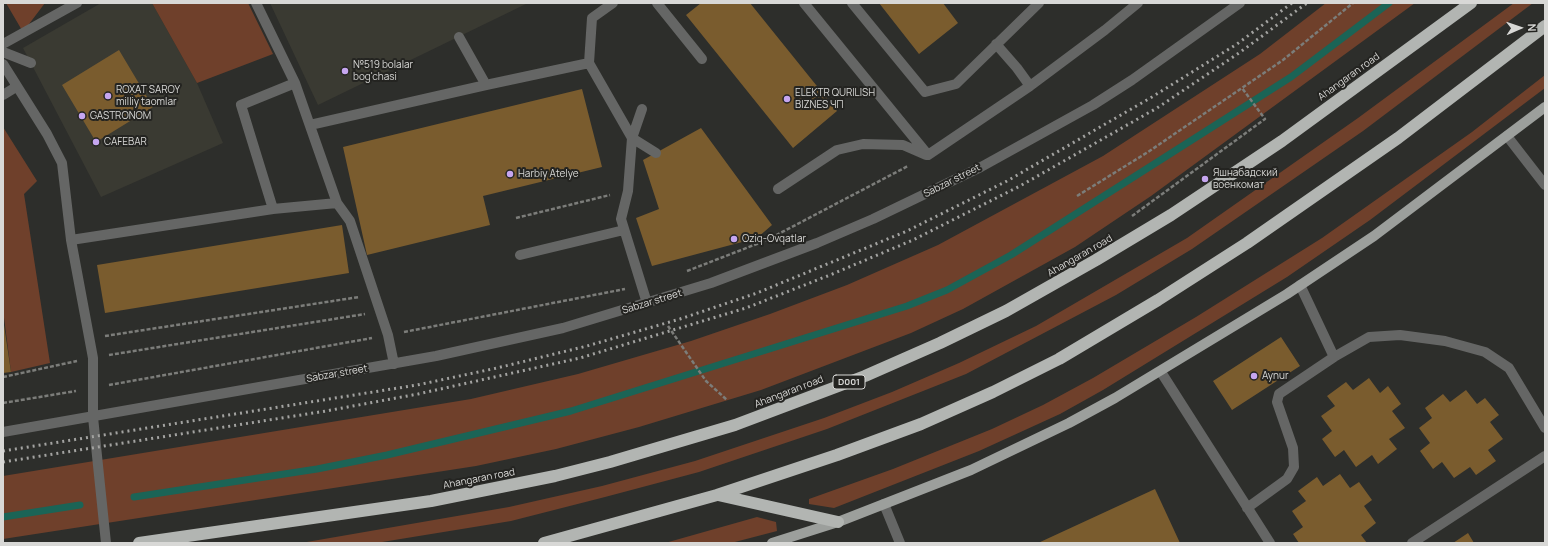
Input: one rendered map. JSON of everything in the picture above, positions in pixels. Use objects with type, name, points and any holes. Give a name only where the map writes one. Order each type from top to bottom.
[{"type":"highway","name":"Ahangaran road","points":[[139,543],[431,501],[555,476],[610,462],[735,425],[865,376],[940,343],[1006,311],[1083,268],[1172,215],[1282,140],[1471,3]]},
{"type":"highway","points":[[544,543],[717,495],[837,455],[921,424],[993,392],[1059,359],[1158,300],[1247,243],[1398,138],[1545,26]]},
{"type":"highway","points":[[717,495],[838,522]]},
{"type":"main road","points":[[772,543],[838,522],[1020,447],[1069,423],[1161,372],[1300,286],[1418,204],[1545,107]]},
{"type":"street","points":[[3,44],[77,3]]},
{"type":"street","points":[[256,3],[295,82],[337,203],[350,221],[381,312],[388,335],[394,364]]},
{"type":"street","points":[[613,3],[592,18],[589,63],[632,138],[656,153]]},
{"type":"street","points":[[657,3],[702,59]]},
{"type":"street","points":[[804,3],[928,156]]},
{"type":"street","points":[[852,3],[925,92],[956,84],[1039,3]]},
{"type":"street","points":[[928,156],[1030,86],[1105,30],[1138,3]]},
{"type":"street","name":"Sabzar street","points":[[3,432],[394,364],[531,336],[711,283],[817,243],[929,193],[1093,106],[1240,3]]},
{"type":"street","points":[[459,37],[486,84]]},
{"type":"street","points":[[996,44],[1017,68],[1030,86]]},
{"type":"street","points":[[3,52],[31,63]]},
{"type":"street","points":[[310,125],[486,84],[589,63]]},
{"type":"street","points":[[3,64],[16,87],[47,134],[62,163],[71,240],[93,358],[93,417],[106,543]]},
{"type":"street","points":[[272,209],[241,105],[295,82]]},
{"type":"street","points":[[3,95],[16,87]]},
{"type":"street","points":[[642,109],[632,138],[628,191],[621,219],[647,303]]},
{"type":"street","points":[[1507,136],[1545,185]]},
{"type":"street","points":[[778,189],[837,150],[863,144],[903,145],[928,156]]},
{"type":"street","points":[[71,240],[272,209],[337,203]]},
{"type":"street","points":[[520,255],[624,230]]},
{"type":"street","points":[[1300,286],[1334,357]]},
{"type":"street","points":[[1247,508],[1286,480],[1294,467],[1293,448],[1277,402],[1279,394],[1334,357],[1369,337],[1400,334],[1445,341],[1485,352],[1509,368],[1545,428]]},
{"type":"street","points":[[1161,372],[1270,543]]},
{"type":"street","points":[[1412,543],[1545,456]]},
{"type":"street","points":[[884,504],[900,543]]},
{"type":"path","points":[[1077,196],[1148,152],[1242,88],[1282,60],[1353,3]]},
{"type":"path","points":[[1130,217],[1265,119],[1242,88]]},
{"type":"path","points":[[683,273],[767,240],[928,156]]},
{"type":"path","points":[[516,218],[628,191]]},
{"type":"path","points":[[3,403],[388,335],[641,286]]},
{"type":"path","points":[[90,339],[375,294]]},
{"type":"path","points":[[3,377],[93,358],[381,312]]},
{"type":"path","points":[[668,326],[706,381],[727,400]]},
{"type":"shaded area","points":[[6,3],[45,3],[23,32]]},
{"type":"shaded area","points":[[101,3],[152,3],[197,83],[223,143],[101,197],[23,48]]},
{"type":"shaded area","points":[[152,3],[248,3],[273,54],[197,83]]},
{"type":"shaded area","name":"№519 bolalar bog'chasi","points":[[270,3],[528,3],[318,105]]},
{"type":"shaded area","points":[[1326,3],[1415,3],[1151,196],[1075,247],[963,309],[911,333],[761,390],[639,427],[556,449],[476,466],[3,539],[3,476],[471,399],[578,374],[691,341],[770,314],[847,285],[938,245],[1103,156],[1260,54]]},
{"type":"shaded area","points":[[1514,3],[1533,3],[1363,131],[1192,249],[1116,295],[966,374],[827,429],[699,472],[511,521],[376,543],[301,543],[509,507],[602,486],[695,461],[824,418],[892,392],[959,363],[1036,326],[1187,238],[1358,118]]},
{"type":"shaded area","points":[[1545,75],[1545,88],[1370,220],[1287,277],[1103,390],[1060,414],[979,451],[834,508],[809,504],[809,499],[893,469],[992,429],[1043,405],[1093,378],[1196,317],[1322,238],[1472,132]]},
{"type":"shaded area","points":[[3,127],[37,181],[24,194],[50,363],[11,372],[3,310]]},
{"type":"shaded area","points":[[757,517],[776,522],[777,531],[731,543],[665,543]]},
{"type":"building","points":[[701,3],[750,3],[837,111],[793,148],[686,15]]},
{"type":"building","points":[[879,3],[943,3],[958,23],[919,54]]},
{"type":"building","points":[[119,50],[153,107],[96,142],[62,85]]},
{"type":"building","points":[[582,89],[602,167],[483,196],[490,225],[367,255],[343,147]]},
{"type":"building","points":[[701,128],[772,225],[757,238],[652,266],[636,218],[659,209],[643,160]]},
{"type":"building","points":[[342,225],[349,273],[105,313],[97,265]]},
{"type":"building","points":[[3,318],[11,372],[3,373]]},
{"type":"building","points":[[1281,337],[1300,366],[1232,410],[1213,381]]},
{"type":"building","points":[[1369,378],[1380,393],[1388,386],[1401,404],[1392,411],[1405,428],[1389,439],[1397,449],[1378,464],[1372,455],[1356,467],[1344,450],[1335,457],[1322,439],[1332,431],[1321,416],[1335,406],[1327,396],[1346,382],[1353,390]]},
{"type":"building","points":[[1466,390],[1477,404],[1485,398],[1499,415],[1490,422],[1503,439],[1488,450],[1496,461],[1476,475],[1470,467],[1454,478],[1442,462],[1433,469],[1420,451],[1430,443],[1419,428],[1432,418],[1425,408],[1443,394],[1450,402]]},
{"type":"building","points":[[1340,474],[1350,488],[1359,482],[1372,500],[1364,506],[1376,523],[1361,535],[1367,543],[1299,543],[1293,534],[1303,527],[1292,511],[1306,501],[1298,491],[1317,477],[1323,486]]},
{"type":"building","points":[[1155,489],[1180,543],[1038,543]]},
{"type":"building","points":[[1468,533],[1474,543],[1453,543]]},
{"type":"waterway","points":[[134,497],[317,469],[387,455],[571,411],[907,306],[947,290],[1011,255],[1291,77],[1389,3]]},
{"type":"waterway","points":[[3,517],[80,505]]},
{"type":"railway","points":[[3,451],[417,385],[497,368],[587,346],[680,319],[757,293],[907,231],[1007,181],[1152,97],[1237,44],[1292,3]]},
{"type":"railway","points":[[3,462],[326,411],[418,394],[580,358],[746,308],[913,240],[1020,186],[1157,108],[1239,53],[1307,3]]},
{"type":"place","name":"№519 bolalar bog'chasi","points":[[345,71]]},
{"type":"place","name":"ROXAT SAROY milliy taomlar","points":[[108,96]]},
{"type":"place","name":"ELEKTR QURILISH BIZNES ЧП","points":[[787,99]]},
{"type":"place","name":"GASTRONOM","points":[[82,116]]},
{"type":"place","name":"CAFEBAR","points":[[96,142]]},
{"type":"place","name":"Harbiy Atelye","points":[[510,174]]},
{"type":"place","name":"Яшнабадский военкомат","points":[[1205,179]]},
{"type":"place","name":"Oziq-Ovqatlar","points":[[734,239]]},
{"type":"place","name":"Aynur","points":[[1254,376]]}]
